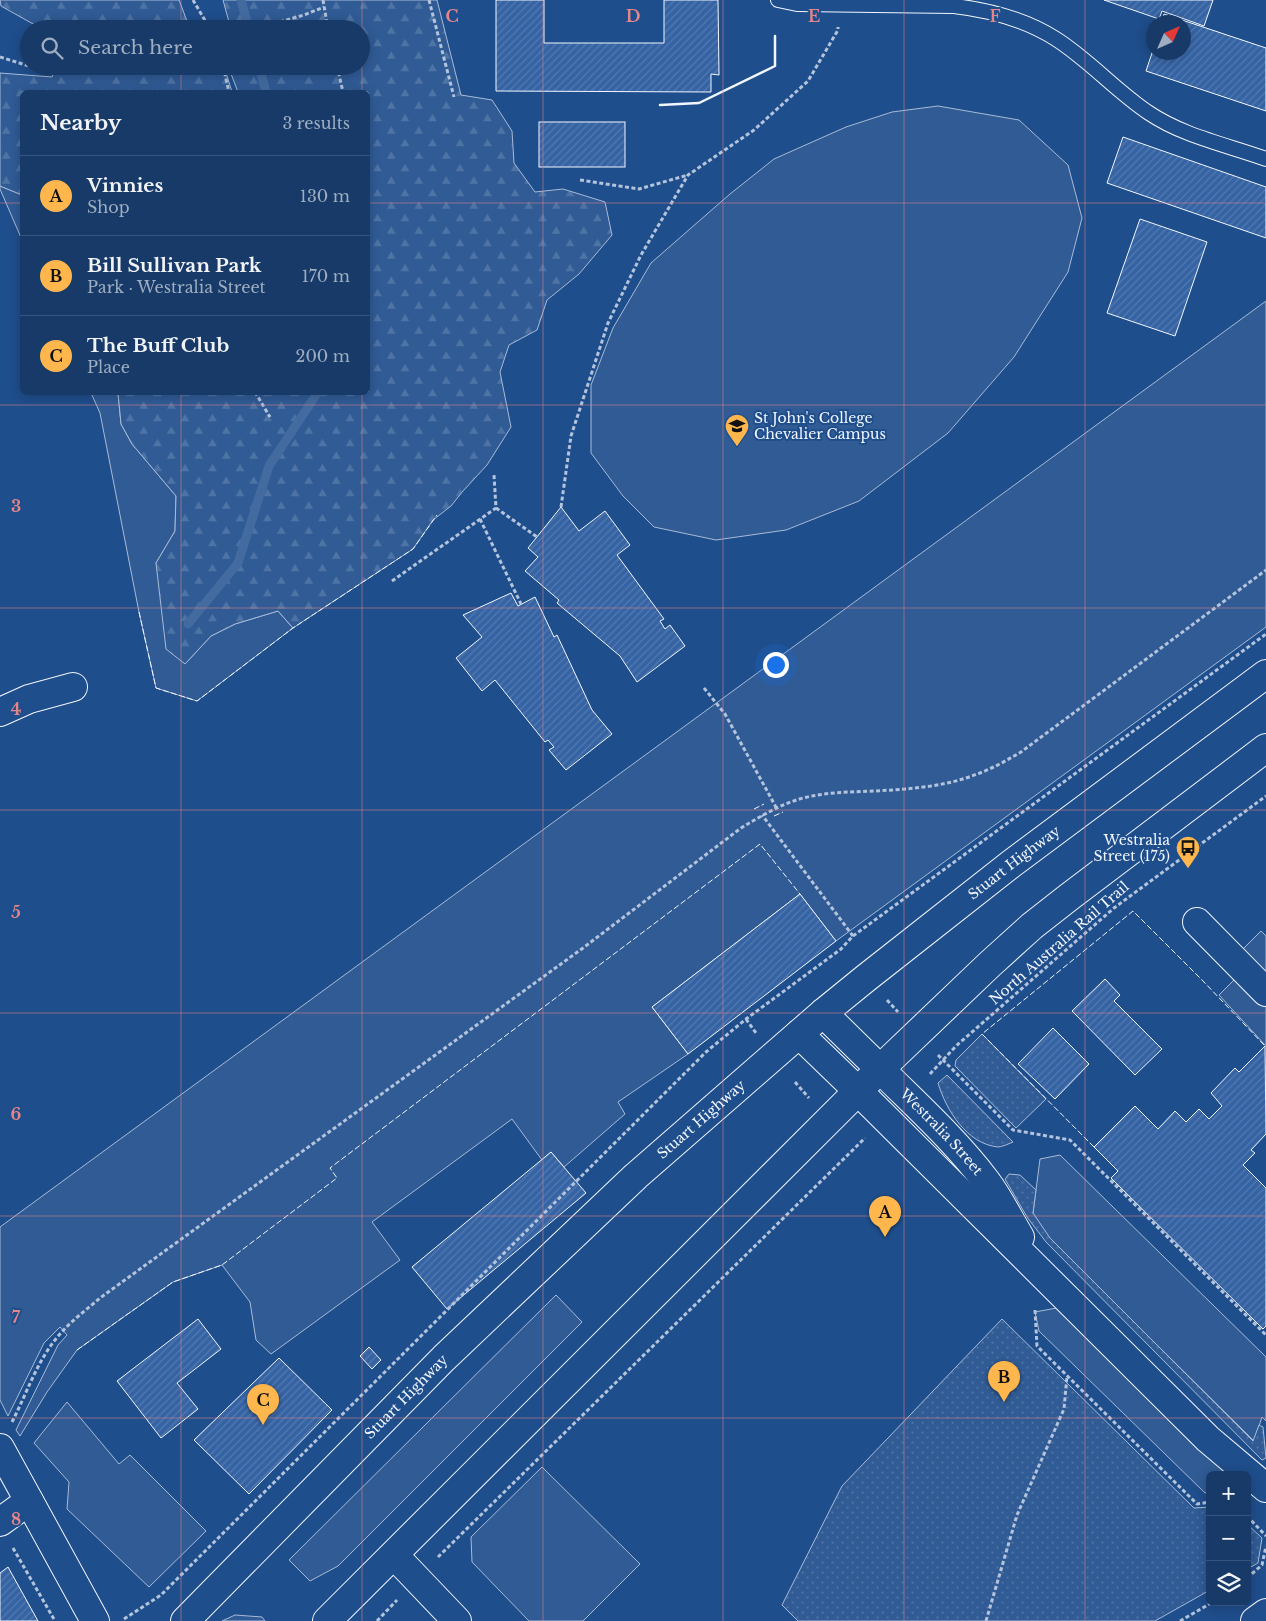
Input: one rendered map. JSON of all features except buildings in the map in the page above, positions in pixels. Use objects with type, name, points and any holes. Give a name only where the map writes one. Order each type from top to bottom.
[{"type":"main road","name":"Stuart Highway","points":[[185,1621],[451,1351],[636,1176],[823,1013],[1011,864],[1266,674]]},
{"type":"main road","points":[[0,712],[29,700],[73,687]]},
{"type":"main road","points":[[327,1621],[880,1069],[1032,926],[1266,748]]},
{"type":"main road","points":[[1197,922],[1266,992]]},
{"type":"main road","name":"Westralia Street","points":[[823,1013],[960,1150],[988,1183],[1036,1267]]},
{"type":"main road","name":"Westralia Street","points":[[800,1034],[1208,1439],[1266,1488]]},
{"type":"main road","points":[[0,1448],[95,1621]]},
{"type":"main road","points":[[5,1533],[29,1501]]},
{"type":"main road","points":[[394,1555],[457,1621]]},
{"type":"main road","points":[[1255,1621],[1266,1613]]},
{"type":"lane","points":[[778,0],[798,4],[954,6],[990,12],[1018,21],[1055,39],[1138,106],[1161,120],[1181,130],[1266,158]]},
{"type":"path","points":[[193,0],[205,20]]},
{"type":"path","points":[[323,0],[326,20]]},
{"type":"path","points":[[429,0],[454,97]]},
{"type":"path","points":[[580,180],[639,189],[688,175],[754,130],[808,81],[838,30],[842,5]]},
{"type":"path","points":[[286,20],[324,7]]},
{"type":"path","points":[[0,57],[20,63]]},
{"type":"path","points":[[225,75],[229,90]]},
{"type":"path","points":[[339,75],[343,90]]},
{"type":"path","points":[[561,507],[571,436],[608,323],[641,255],[688,175]]},
{"type":"path","points":[[257,395],[270,417]]},
{"type":"path","points":[[494,475],[496,508]]},
{"type":"path","points":[[392,581],[496,508]]},
{"type":"path","points":[[496,508],[537,537]]},
{"type":"path","points":[[480,519],[521,604]]},
{"type":"path","points":[[11,1423],[43,1358],[54,1341],[74,1320],[132,1274],[583,948],[742,828],[788,803],[821,794],[937,785],[978,774],[997,765],[1029,746],[1266,570]]},
{"type":"path","points":[[121,1621],[161,1595],[706,1052],[746,1019],[841,950],[853,936],[1266,634]]},
{"type":"path","points":[[704,688],[725,714],[777,809]]},
{"type":"path","name":"North Australia Rail Trail","points":[[930,1074],[956,1046],[1114,908],[1266,796]]},
{"type":"path","points":[[762,816],[853,936]]},
{"type":"path","points":[[886,999],[901,1015]]},
{"type":"path","points":[[746,1019],[757,1033]]},
{"type":"path","points":[[944,1061],[1013,1130],[1070,1140],[1266,1335]]},
{"type":"path","points":[[795,1082],[814,1101]]},
{"type":"path","points":[[434,1560],[862,1141],[869,1145]]},
{"type":"path","points":[[1034,1303],[1036,1346],[1197,1504],[1206,1503]]},
{"type":"path","points":[[986,1621],[1017,1515],[1064,1409],[1067,1376]]},
{"type":"path","points":[[1251,1520],[1266,1536]]},
{"type":"path","points":[[5,1533],[56,1621]]},
{"type":"path","points":[[1251,1575],[1262,1565],[1266,1546]]},
{"type":"path","points":[[377,1621],[402,1594]]},
{"type":"path","points":[[1180,1621],[1206,1606]]},
{"type":"shaded area","points":[[938,106],[1019,120],[1068,165],[1082,218],[1068,272],[1014,357],[948,433],[859,501],[786,530],[716,540],[654,527],[623,496],[591,453],[591,385],[613,328],[651,263],[730,194],[774,159],[846,127],[892,112]]},
{"type":"shaded area","points":[[0,186],[20,194],[20,235]]},
{"type":"shaded area","points":[[1266,301],[1266,627],[836,941],[800,894],[652,1007],[688,1054],[618,1102],[625,1114],[564,1167],[551,1152],[542,1160],[512,1119],[372,1222],[400,1260],[271,1354],[256,1340],[250,1302],[222,1265],[173,1282],[77,1350],[47,1392],[20,1436],[16,1430],[58,1345],[67,1335],[60,1327],[44,1343],[8,1416],[0,1400],[0,1227]]},
{"type":"shaded area","points":[[92,395],[118,395],[121,424],[132,444],[176,496],[175,531],[156,563],[185,664],[211,636],[235,624],[278,611],[293,628],[197,701],[156,688],[100,413]]},
{"type":"shaded area","points":[[1261,931],[1266,936],[1266,1046],[1219,995],[1244,970],[1233,959]]},
{"type":"shaded area","points":[[1060,1155],[1266,1357],[1266,1421],[1262,1417],[1254,1441],[1049,1238],[1033,1213],[1040,1159]]},
{"type":"shaded area","points":[[556,1295],[582,1322],[338,1566],[310,1581],[289,1560]]},
{"type":"shaded area","points":[[1062,1307],[1228,1471],[1206,1471],[1205,1493],[1039,1331],[1035,1312]]},
{"type":"shaded area","points":[[67,1402],[119,1464],[130,1455],[206,1531],[149,1587],[67,1509],[69,1482],[34,1443]]},
{"type":"shaded area","points":[[542,1467],[640,1564],[583,1621],[529,1621],[472,1562],[471,1537]]},
{"type":"shaded area","points":[[235,1615],[262,1617],[265,1621],[222,1621]]},
{"type":"green space","points":[[0,0],[179,0],[187,20],[26,20],[1,6]]},
{"type":"green space","points":[[223,0],[437,0],[461,95],[492,100],[512,131],[514,163],[535,192],[563,189],[605,202],[612,235],[579,274],[547,300],[537,330],[509,345],[500,372],[511,427],[487,465],[451,506],[433,520],[413,549],[293,628],[278,611],[235,624],[211,636],[185,664],[166,649],[156,563],[175,531],[176,496],[132,444],[121,424],[118,395],[370,395],[370,90],[237,90],[231,75],[370,75],[370,20],[228,20]]},
{"type":"green space","points":[[0,73],[52,77],[53,75],[227,75],[231,90],[20,90],[20,194],[0,186]]},
{"type":"green space","points":[[982,1034],[1046,1099],[1016,1128],[955,1066],[956,1060]]},
{"type":"green space","points":[[947,1075],[1013,1142],[998,1147],[987,1144],[977,1140],[959,1124],[946,1104],[938,1083]]},
{"type":"green space","points":[[1009,1174],[1020,1175],[1036,1190],[1033,1213],[1050,1238],[1253,1441],[1259,1425],[1263,1427],[1266,1458],[1262,1460],[1046,1242],[1027,1217],[1005,1179]]},
{"type":"green space","points":[[1002,1319],[1194,1508],[1206,1507],[1206,1592],[1155,1621],[798,1621],[782,1605],[842,1486]]},
{"type":"green space","points":[[1251,1528],[1262,1538],[1258,1563],[1251,1567]]},
{"type":"waterway","points":[[241,0],[247,20]]},
{"type":"waterway","points":[[261,75],[265,90]]},
{"type":"waterway","points":[[188,624],[238,563],[269,466],[316,395]]},
{"type":"fence","points":[[139,612],[156,688],[197,701],[293,628],[413,549],[437,515]]},
{"type":"fence","points":[[754,809],[764,804]]},
{"type":"fence","points":[[774,816],[783,812]]},
{"type":"fence","points":[[77,1350],[173,1282],[222,1265],[337,1178],[330,1168],[760,844],[800,894]]},
{"type":"fence","points":[[1094,1147],[982,1034],[1133,911],[1265,1046]]},
{"type":"wall","points":[[660,105],[699,103],[775,66],[775,36]]},
{"type":"place","name":"St John's College Chevalier Campus","points":[[737,447]]},
{"type":"place","name":"Westralia Street (175)","points":[[1188,869]]},
{"type":"place","name":"Vinnies","points":[[885,1237]]},
{"type":"place","name":"Bill Sullivan Park","points":[[1004,1402]]},
{"type":"place","name":"The Buff Club","points":[[263,1425]]}]
